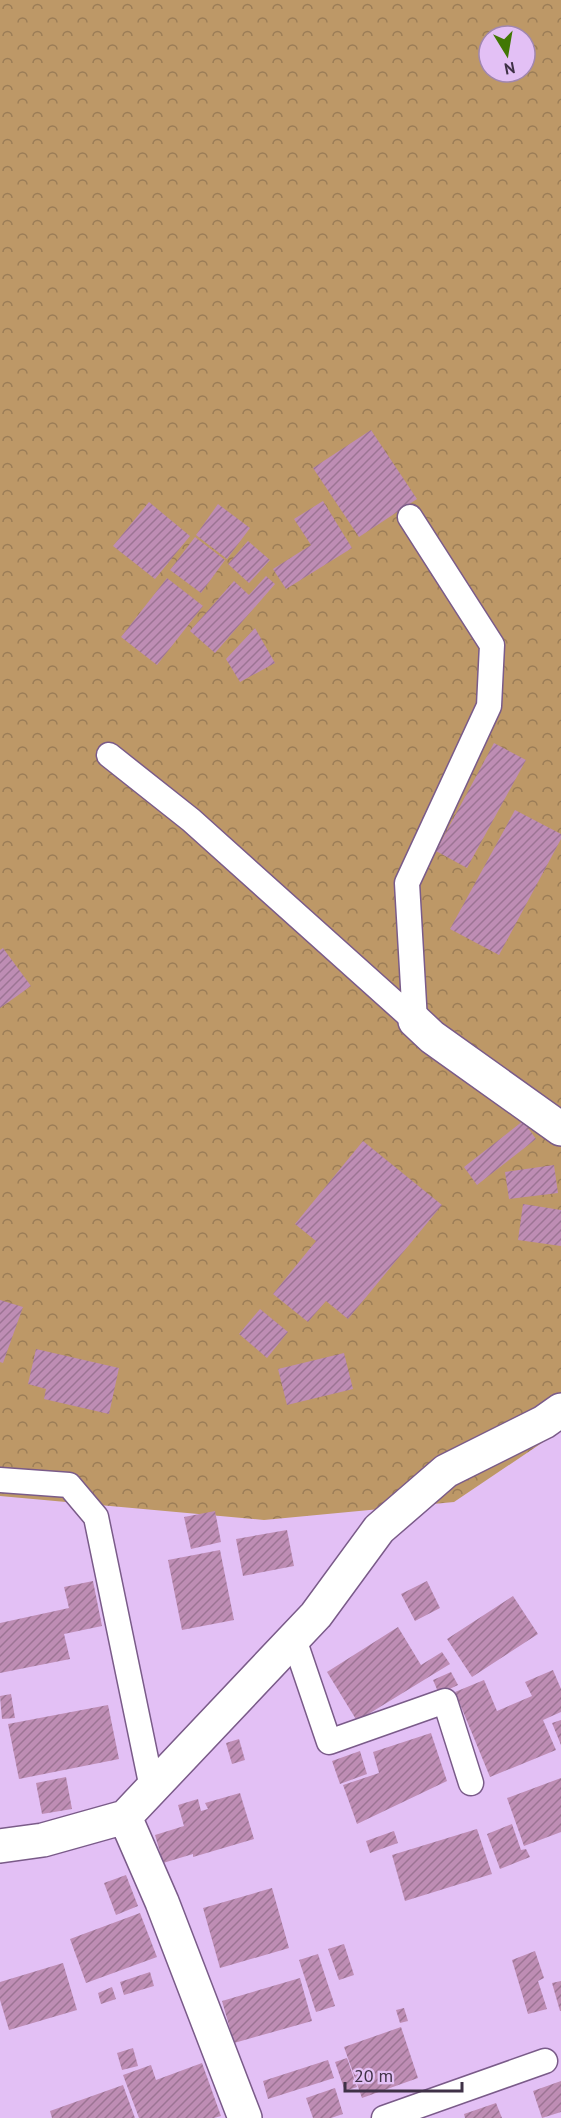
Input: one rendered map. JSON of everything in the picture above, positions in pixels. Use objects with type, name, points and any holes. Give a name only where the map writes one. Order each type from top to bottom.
[{"type":"street","points":[[415,1021],[432,1037],[561,1129]]},
{"type":"street","points":[[0,1846],[43,1840],[125,1817],[316,1615],[379,1529],[446,1471],[544,1422],[561,1410]]},
{"type":"street","points":[[125,1817],[162,1902],[245,2118]]},
{"type":"lane","points":[[410,517],[492,645],[489,705],[407,883],[415,1021]]},
{"type":"lane","points":[[109,755],[190,820],[415,1021]]},
{"type":"lane","points":[[0,1480],[69,1485],[96,1516],[152,1788]]},
{"type":"lane","points":[[294,1639],[329,1742],[445,1701],[471,1783]]},
{"type":"lane","points":[[384,2118],[545,2061]]},
{"type":"green space","points":[[0,0],[561,0],[561,1430],[454,1502],[264,1520],[0,1496]]},
{"type":"building","points":[[371,430],[417,499],[359,537],[313,468]]},
{"type":"building","points":[[323,501],[352,548],[286,589],[273,569],[311,545],[294,519]]},
{"type":"building","points":[[149,502],[190,536],[155,579],[113,546]]},
{"type":"building","points":[[218,504],[250,528],[227,559],[196,535]]},
{"type":"building","points":[[195,537],[225,560],[201,593],[170,570]]},
{"type":"building","points":[[248,541],[270,560],[249,583],[228,564]]},
{"type":"building","points":[[266,576],[275,584],[215,653],[190,631],[234,581],[249,595]]},
{"type":"building","points":[[167,578],[203,606],[157,665],[121,637]]},
{"type":"building","points":[[255,628],[275,663],[240,682],[226,659]]},
{"type":"building","points":[[494,743],[526,760],[467,868],[436,851]]},
{"type":"building","points":[[515,810],[561,834],[561,839],[499,955],[450,929]]},
{"type":"building","points":[[3,948],[31,986],[0,1008],[0,950]]},
{"type":"building","points":[[523,1121],[536,1139],[477,1185],[464,1167]]},
{"type":"building","points":[[363,1141],[442,1205],[348,1319],[326,1301],[308,1322],[273,1294],[316,1241],[295,1224]]},
{"type":"building","points":[[554,1165],[558,1193],[509,1199],[505,1172]]},
{"type":"building","points":[[523,1204],[561,1210],[561,1246],[518,1240]]},
{"type":"building","points":[[0,1300],[23,1307],[3,1363],[0,1362]]},
{"type":"building","points":[[260,1309],[288,1332],[267,1358],[239,1334]]},
{"type":"building","points":[[36,1349],[119,1368],[109,1414],[44,1399],[46,1389],[28,1384]]},
{"type":"building","points":[[344,1353],[353,1389],[287,1405],[278,1369]]},
{"type":"building","points":[[215,1511],[221,1542],[191,1549],[184,1517]]},
{"type":"building","points":[[287,1530],[294,1566],[243,1576],[236,1539]]},
{"type":"building","points":[[220,1550],[234,1620],[182,1630],[168,1560]]},
{"type":"building","points":[[93,1581],[102,1626],[64,1634],[70,1659],[0,1673],[0,1623],[69,1608],[64,1587]]},
{"type":"building","points":[[427,1581],[440,1608],[415,1621],[401,1594]]},
{"type":"building","points":[[513,1596],[538,1634],[472,1677],[447,1639]]},
{"type":"building","points":[[398,1627],[421,1665],[442,1652],[450,1664],[357,1721],[327,1672]]},
{"type":"building","points":[[553,1670],[561,1689],[561,1712],[543,1720],[556,1750],[490,1777],[455,1692],[484,1680],[497,1711],[532,1696],[525,1682]]},
{"type":"building","points":[[451,1672],[458,1685],[439,1694],[433,1680]]},
{"type":"building","points":[[11,1694],[15,1718],[2,1719],[0,1696]]},
{"type":"building","points":[[108,1705],[119,1759],[19,1779],[8,1724]]},
{"type":"building","points":[[561,1720],[561,1745],[552,1723]]},
{"type":"building","points":[[431,1733],[447,1781],[357,1824],[343,1785],[379,1773],[373,1752]]},
{"type":"building","points":[[239,1739],[245,1760],[232,1764],[226,1743]]},
{"type":"building","points":[[360,1751],[367,1774],[340,1784],[332,1761]]},
{"type":"building","points":[[66,1777],[72,1809],[42,1814],[36,1783]]},
{"type":"building","points":[[561,1778],[561,1832],[524,1846],[507,1798]]},
{"type":"building","points":[[240,1793],[254,1839],[193,1857],[193,1854],[163,1863],[155,1835],[184,1826],[178,1805],[198,1799],[201,1811],[208,1809],[205,1803]]},
{"type":"building","points":[[512,1824],[521,1850],[526,1849],[530,1857],[500,1869],[487,1834]]},
{"type":"building","points":[[477,1829],[492,1874],[405,1901],[392,1855]]},
{"type":"building","points":[[394,1831],[398,1843],[370,1853],[366,1841]]},
{"type":"building","points":[[126,1875],[138,1906],[116,1915],[104,1883]]},
{"type":"building","points":[[272,1888],[289,1948],[220,1968],[203,1908]]},
{"type":"building","points":[[140,1913],[157,1957],[86,1983],[70,1939]]},
{"type":"building","points":[[344,1944],[354,1975],[339,1980],[328,1949]]},
{"type":"building","points":[[535,1951],[544,1978],[538,1981],[547,2009],[528,2014],[512,1960]]},
{"type":"building","points":[[318,1954],[335,2006],[316,2012],[299,1960]]},
{"type":"building","points":[[63,1963],[77,2010],[9,2030],[0,2000],[0,1982]]},
{"type":"building","points":[[150,1972],[154,1986],[124,1995],[120,1982]]},
{"type":"building","points":[[300,1978],[312,2021],[234,2043],[222,2001]]},
{"type":"building","points":[[561,1981],[561,2011],[560,2011],[552,1983]]},
{"type":"building","points":[[112,1987],[116,1999],[101,2004],[98,1993]]},
{"type":"building","points":[[404,2008],[408,2021],[400,2023],[396,2010]]},
{"type":"building","points":[[401,2027],[418,2078],[362,2098],[344,2047]]},
{"type":"building","points":[[133,2048],[138,2066],[122,2070],[117,2053]]},
{"type":"building","points":[[347,2058],[357,2087],[345,2091],[335,2062]]},
{"type":"building","points":[[328,2060],[334,2078],[268,2099],[263,2081]]},
{"type":"building","points":[[202,2063],[221,2116],[214,2118],[139,2118],[123,2075],[151,2065],[156,2080]]},
{"type":"building","points":[[561,2081],[561,2112],[542,2118],[533,2091]]},
{"type":"building","points":[[123,2085],[135,2118],[52,2118],[50,2111]]},
{"type":"building","points":[[335,2088],[343,2114],[331,2118],[313,2118],[306,2098]]},
{"type":"building","points":[[496,2103],[502,2118],[465,2118],[464,2114]]}]
